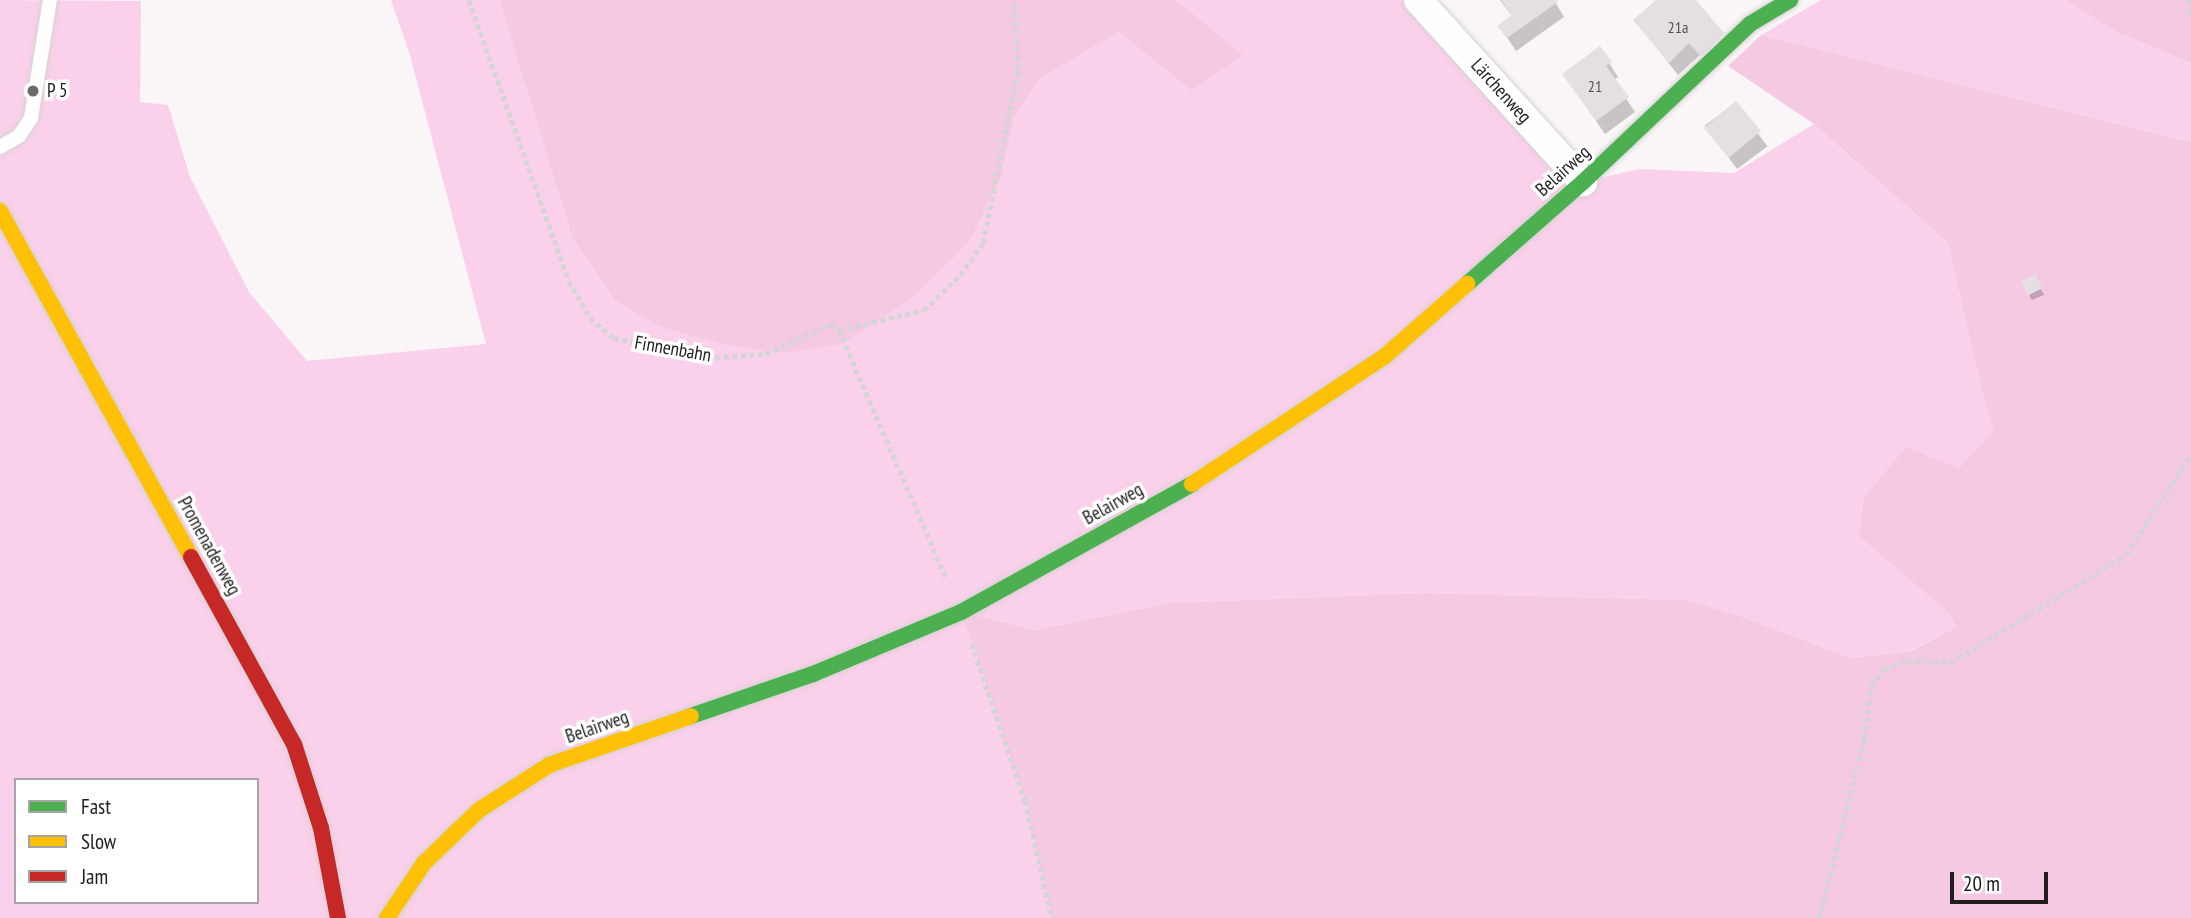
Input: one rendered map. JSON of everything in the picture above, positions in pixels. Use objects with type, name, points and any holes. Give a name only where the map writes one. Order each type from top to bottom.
[{"type":"street","name":"Lärchenweg","points":[[1418,0],[1583,182]]},
{"type":"street","name":"Belairweg","points":[[387,918],[424,863],[479,810],[549,765],[813,674],[961,611],[1206,476],[1384,357],[1583,182],[1751,24],[1790,0]]},
{"type":"street","name":"Promenadenweg","points":[[0,211],[294,744],[321,828],[338,918]]},
{"type":"lane","points":[[0,147],[19,136],[31,118],[50,0]]},
{"type":"path","name":"Finnenbahn","points":[[469,0],[569,281],[590,318],[614,338],[707,358],[765,354],[831,324],[839,330],[925,310],[960,275],[983,243],[1018,69],[1013,0]]},
{"type":"path","points":[[2189,0],[2191,14]]},
{"type":"path","points":[[839,330],[961,611],[1025,801],[1052,918]]},
{"type":"path","points":[[1819,918],[1864,739],[1871,686],[1885,669],[1907,661],[1951,662],[2126,555],[2191,454]]},
{"type":"shaded area","points":[[0,0],[141,1],[140,102],[168,105],[190,177],[249,292],[307,361],[486,344],[410,55],[391,0],[499,0],[572,237],[1002,175],[1014,117],[1041,78],[1119,32],[1191,91],[1242,55],[1176,0],[1418,0],[1583,182],[1639,169],[1734,173],[1814,124],[1948,243],[1981,388],[1995,431],[1958,468],[1948,612],[1956,627],[1910,651],[1851,658],[1743,617],[1687,600],[1425,593],[1168,603],[1035,630],[961,612],[1025,801],[1052,918],[0,918]]},
{"type":"shaded area","points":[[499,0],[1176,0],[1243,55],[1191,91],[1119,32],[1041,78],[1014,117],[1002,175],[968,243],[909,300],[842,344],[784,353],[726,345],[659,326],[616,301],[572,237]]},
{"type":"shaded area","points":[[1821,0],[2066,0],[2116,32],[2191,63],[2191,142],[1761,35]]},
{"type":"shaded area","points":[[2066,0],[2191,0],[2191,63],[2116,32]]},
{"type":"shaded area","points":[[1761,35],[2191,142],[2191,918],[1052,918],[1025,801],[961,612],[1035,630],[1168,603],[1425,593],[1687,600],[1743,617],[1851,658],[1911,651],[1956,627],[1948,612],[1859,536],[1864,498],[1906,447],[1958,468],[1994,431],[1981,388],[1948,243],[1814,124],[1728,66]]},
{"type":"building","points":[[1501,0],[1558,2],[1507,38],[1497,26],[1512,15]]},
{"type":"building","points":[[1656,0],[1696,0],[1724,33],[1701,57],[1689,43],[1669,63],[1633,20]]},
{"type":"building","points":[[1600,46],[1612,62],[1606,66],[1629,97],[1596,121],[1562,74]]},
{"type":"building","points":[[1736,101],[1761,131],[1729,158],[1704,128]]},
{"type":"building","points":[[2035,274],[2042,288],[2028,296],[2021,281]]},
{"type":"traffic: fast","points":[[1467,284],[1583,182],[1750,24],[1790,0]]},
{"type":"traffic: fast","points":[[691,716],[813,674],[961,612],[1192,484]]},
{"type":"traffic: slow","points":[[0,211],[191,557]]},
{"type":"traffic: slow","points":[[1192,484],[1384,357],[1467,284]]},
{"type":"traffic: slow","points":[[387,918],[424,863],[479,810],[549,765],[691,716]]},
{"type":"traffic: jam","points":[[191,557],[294,744],[321,828],[338,918]]},
{"type":"place","name":"P 5","points":[[33,91]]}]
